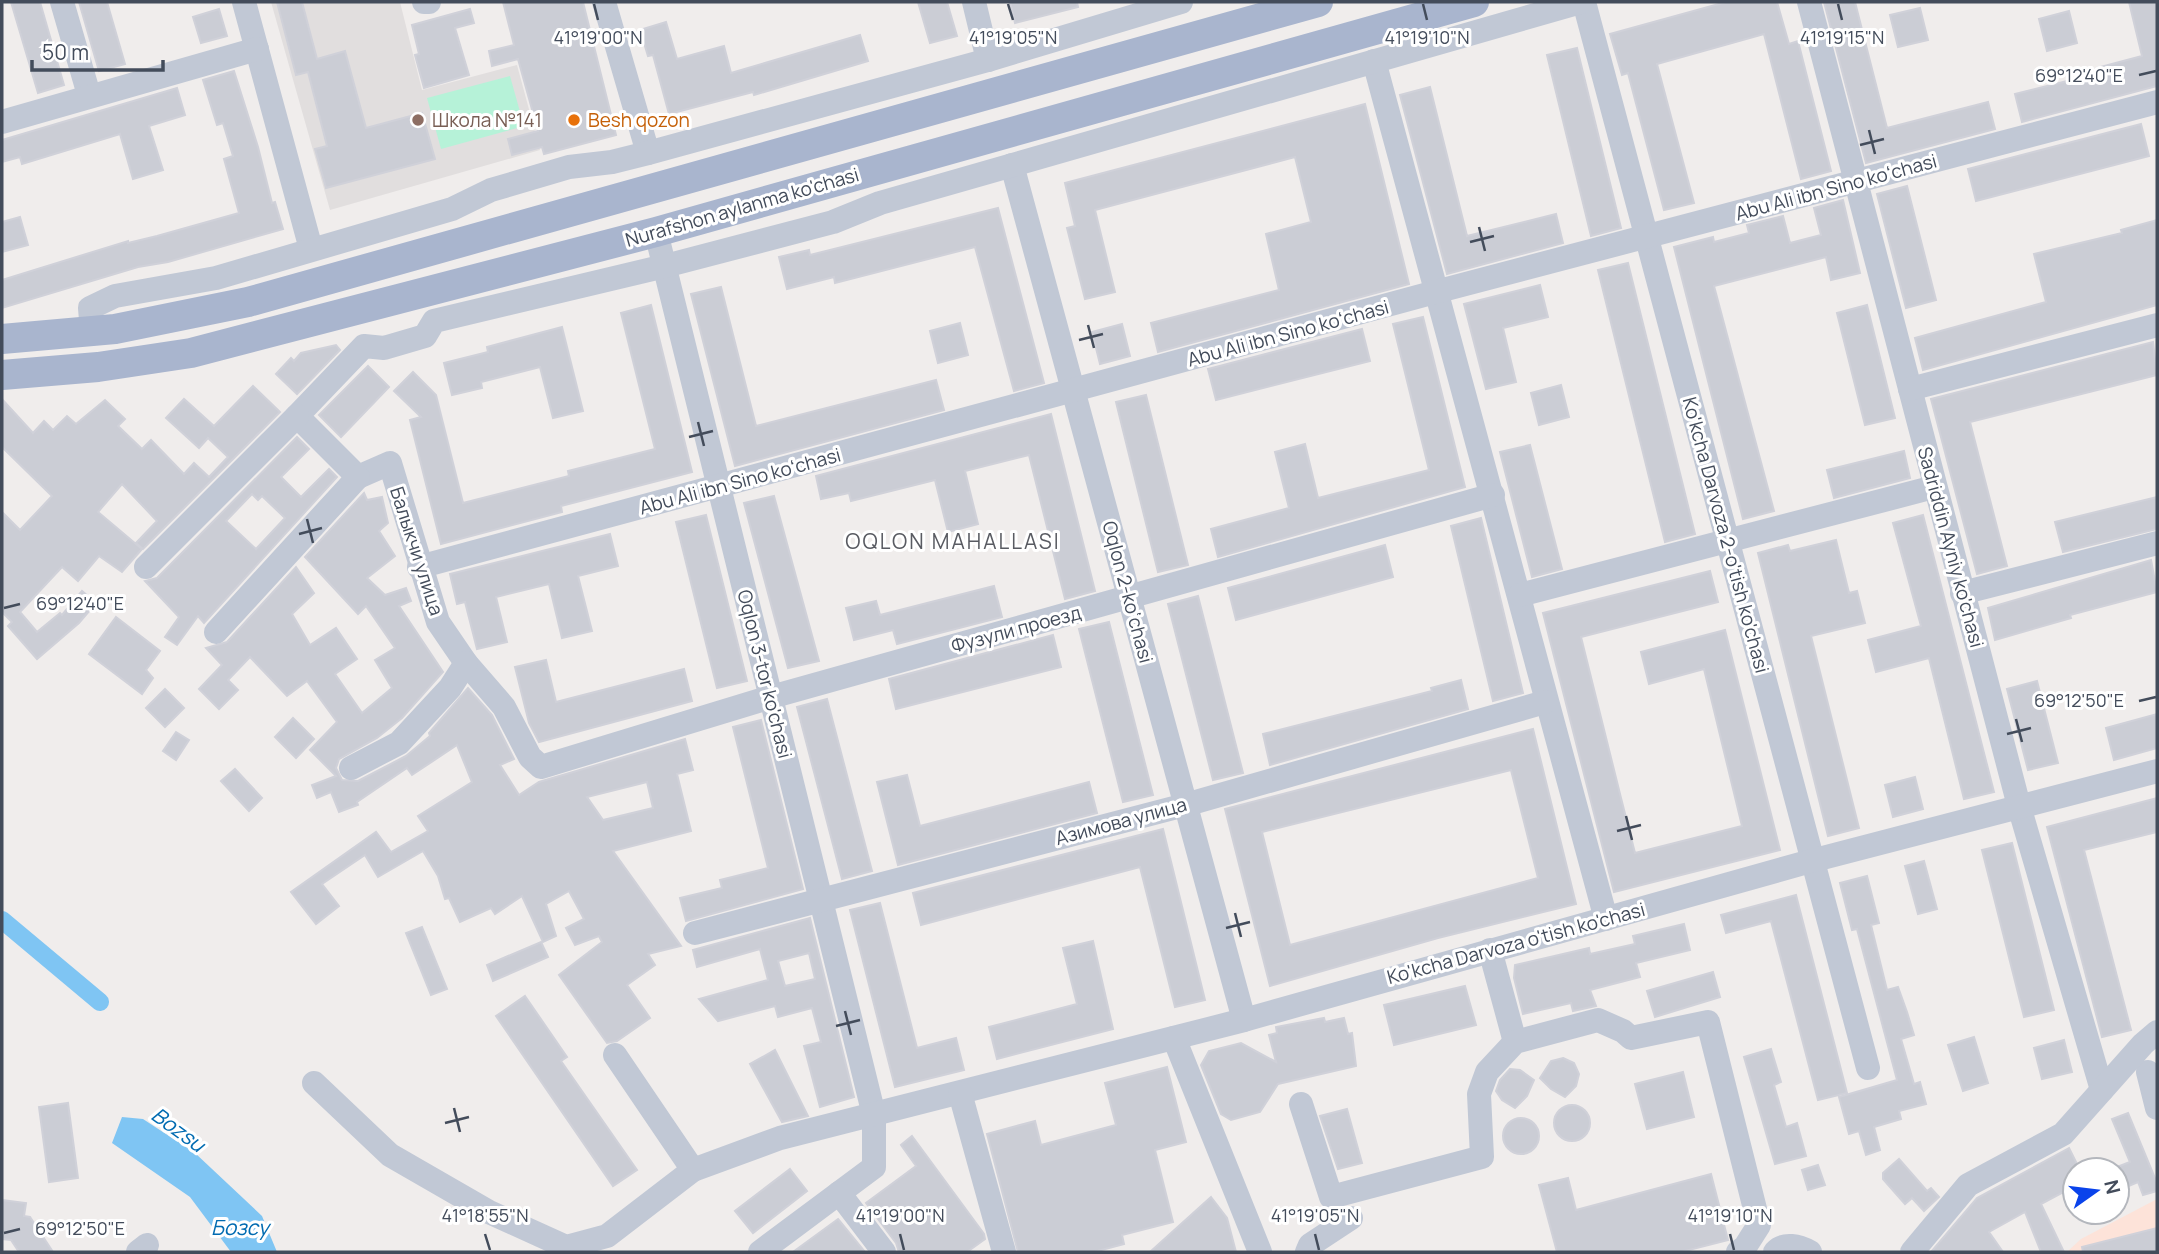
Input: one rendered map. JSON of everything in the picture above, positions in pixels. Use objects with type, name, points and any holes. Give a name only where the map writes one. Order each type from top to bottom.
[{"type":"main road","points":[[2,339],[92,332],[160,322],[248,302],[1318,2]]},
{"type":"main road","name":"Nurafshon aylanma ko'chasi","points":[[2,375],[98,367],[191,353],[656,232],[1474,2]]},
{"type":"street","points":[[62,2],[89,95]]},
{"type":"street","points":[[244,2],[310,249]]},
{"type":"street","points":[[604,2],[648,153]]},
{"type":"street","points":[[974,2],[988,60]]},
{"type":"street","points":[[92,332],[90,308],[115,296],[216,278],[452,209],[491,190],[569,167],[612,162],[648,153],[988,60],[1181,2]]},
{"type":"street","points":[[146,566],[364,346],[384,348],[425,336],[433,321],[665,266],[833,222],[880,203],[1582,2]]},
{"type":"street","name":"Ko'kcha Darvoza 2-o'tish ko'chasi","points":[[1582,2],[1868,1068]]},
{"type":"street","name":"Sadriddin Ayniy ko'chasi","points":[[1810,2],[1854,181],[2019,806],[2102,1090]]},
{"type":"street","points":[[2,122],[257,49]]},
{"type":"street","points":[[1374,61],[1439,291],[1520,596],[1545,702],[1606,919]]},
{"type":"street","name":"Abu Ali ibn Sino koʻchasi","points":[[419,567],[1439,291],[2157,102]]},
{"type":"street","name":"Oqlon 2-ko‘chasi","points":[[1012,165],[1244,1020]]},
{"type":"street","name":"Oqlon 3-tor ko'chasi","points":[[656,232],[874,1115],[874,1167],[839,1193]]},
{"type":"street","points":[[1910,389],[2157,325]]},
{"type":"street","points":[[297,416],[358,477]]},
{"type":"street","name":"Балыкчи улица","points":[[216,632],[358,477],[390,463],[419,567],[438,622],[466,663],[504,707],[530,757],[541,767]]},
{"type":"street","points":[[1520,596],[1934,486]]},
{"type":"street","name":"Фузули проезд","points":[[541,767],[771,696],[1493,495]]},
{"type":"street","points":[[1962,593],[2157,543]]},
{"type":"street","points":[[351,768],[399,743],[450,688],[466,663]]},
{"type":"street","name":"Азимова улица","points":[[695,933],[1185,804],[1545,702]]},
{"type":"street","name":"Ko'kcha Darvoza o'tish ko'chasi","points":[[314,1083],[390,1155],[489,1212],[566,1247],[607,1236],[693,1170],[780,1138],[1244,1020],[1811,861],[2157,771]]},
{"type":"street","points":[[1490,950],[1515,1042]]},
{"type":"street","points":[[1301,1104],[1331,1197],[1482,1157],[1479,1094],[1487,1072],[1515,1042],[1598,1020],[1623,1031],[1631,1038],[1708,1022],[1759,1225],[1745,1247],[1738,1252]]},
{"type":"street","points":[[1912,1252],[1968,1185],[2050,1144],[2063,1134],[2157,1032]]},
{"type":"street","points":[[1174,1038],[1258,1252]]},
{"type":"street","points":[[615,1055],[693,1170]]},
{"type":"street","points":[[2120,1070],[2152,1070],[2157,1108]]},
{"type":"street","points":[[960,1093],[1004,1252]]},
{"type":"street","points":[[777,1247],[839,1193],[884,1252]]},
{"type":"street","points":[[1307,1252],[1310,1245],[1351,1218]]},
{"type":"street","points":[[1775,1252],[1791,1245],[1810,1252]]},
{"type":"shaded area","name":"Школа №141","points":[[271,2],[400,2],[422,90],[517,65],[540,150],[330,210]]},
{"type":"shaded area","points":[[2157,1199],[2157,1252],[2067,1252],[2081,1239],[2106,1226],[2131,1226],[2131,1213]]},
{"type":"green space","points":[[510,76],[524,126],[441,149],[427,98]]},
{"type":"water","name":"Бозсу","points":[[122,1117],[143,1119],[195,1153],[262,1216],[277,1252],[231,1252],[190,1197],[112,1143]]},
{"type":"building","points":[[11,2],[40,2],[64,85],[38,93]]},
{"type":"building","points":[[79,2],[107,2],[125,64],[99,71]]},
{"type":"building","points":[[277,2],[302,2],[317,59],[345,51],[366,128],[422,113],[435,159],[326,188],[315,149],[327,146],[308,72],[296,75]]},
{"type":"building","points":[[503,2],[583,2],[616,135],[544,154],[542,147],[512,155],[508,139],[538,131],[518,59],[492,66],[489,51],[514,45]]},
{"type":"building","points":[[918,2],[947,2],[957,36],[930,43]]},
{"type":"building","points":[[1010,2],[1077,2],[1078,7],[1015,23]]},
{"type":"building","points":[[1726,2],[1777,2],[1789,44],[1798,41],[1831,171],[1801,179],[1764,34],[1657,64],[1694,203],[1664,210],[1628,73],[1622,75],[1610,34]]},
{"type":"building","points":[[1824,2],[1855,2],[1887,128],[1988,102],[1995,129],[1866,163]]},
{"type":"building","points":[[2129,2],[2157,2],[2157,86],[2022,122],[2015,94],[2099,73],[2097,68],[2142,56]]},
{"type":"building","points":[[1920,8],[1928,40],[1898,47],[1890,15]]},
{"type":"building","points":[[219,9],[227,36],[201,43],[193,17]]},
{"type":"building","points":[[470,9],[474,23],[455,28],[469,75],[424,88],[415,55],[419,54],[412,25]]},
{"type":"building","points":[[2069,11],[2077,43],[2047,51],[2039,19]]},
{"type":"building","points":[[666,22],[677,59],[724,46],[731,73],[860,35],[868,61],[754,95],[753,92],[669,114],[653,55],[648,56],[640,30]]},
{"type":"building","points":[[1577,48],[1621,228],[1591,236],[1547,55]]},
{"type":"building","points":[[234,71],[272,203],[275,202],[283,229],[168,262],[138,267],[2,308],[2,280],[128,241],[157,236],[239,213],[224,159],[233,156],[223,123],[217,125],[203,80]]},
{"type":"building","points":[[1430,87],[1467,236],[1556,214],[1563,243],[1447,274],[1400,95]]},
{"type":"building","points":[[177,88],[185,115],[149,126],[163,170],[133,179],[120,134],[22,164],[20,157],[2,162],[2,140]]},
{"type":"building","points":[[1365,104],[1409,284],[1158,352],[1151,323],[1279,290],[1266,234],[1311,222],[1295,157],[1095,210],[1115,292],[1085,299],[1067,228],[1075,226],[1065,183]]},
{"type":"building","points":[[2141,124],[2149,156],[1976,201],[1968,169]]},
{"type":"building","points":[[1907,186],[1936,300],[1906,308],[1877,194]]},
{"type":"building","points":[[1843,200],[1860,273],[1831,280],[1826,257],[1714,286],[1774,511],[1743,519],[1674,247],[1713,237],[1714,242],[1749,233],[1747,225],[1783,216],[1790,243],[1821,235],[1814,208]]},
{"type":"building","points":[[998,208],[1044,383],[1014,391],[975,247],[835,283],[834,277],[787,289],[779,257],[809,250],[810,255]]},
{"type":"building","points":[[20,217],[28,245],[2,252],[2,222]]},
{"type":"building","points":[[2157,220],[2157,305],[1923,370],[1915,338],[2046,302],[2034,254],[2122,233],[2121,230]]},
{"type":"building","points":[[1628,263],[1695,534],[1665,542],[1598,270]]},
{"type":"building","points":[[1540,285],[1548,317],[1503,328],[1516,382],[1486,389],[1464,304]]},
{"type":"building","points":[[721,287],[756,426],[936,380],[944,410],[735,466],[691,294]]},
{"type":"building","points":[[651,305],[692,472],[561,506],[562,512],[441,544],[410,420],[421,417],[394,391],[413,372],[436,395],[463,503],[569,476],[568,471],[655,449],[621,313]]},
{"type":"building","points":[[1867,305],[1895,418],[1865,425],[1837,313]]},
{"type":"building","points":[[1423,317],[1465,487],[1218,557],[1211,529],[1289,508],[1275,452],[1305,444],[1318,498],[1429,470],[1393,324]]},
{"type":"building","points":[[960,323],[968,355],[938,363],[930,331]]},
{"type":"building","points":[[1122,324],[1130,356],[1100,364],[1092,332]]},
{"type":"building","points":[[562,327],[583,411],[553,418],[540,367],[481,382],[482,388],[452,395],[444,363],[488,352],[487,347]]},
{"type":"building","points":[[1362,329],[1370,361],[1216,400],[1208,369]]},
{"type":"building","points":[[2153,342],[2157,375],[1970,422],[2007,566],[1977,574],[1931,399]]},
{"type":"building","points":[[336,345],[340,350],[297,394],[276,374],[291,358],[294,361],[301,353]]},
{"type":"building","points":[[368,366],[389,387],[341,437],[319,415]]},
{"type":"building","points":[[1561,385],[1569,417],[1539,425],[1531,393]]},
{"type":"building","points":[[253,386],[280,412],[143,549],[136,543],[157,521],[122,484],[98,512],[142,549],[122,572],[99,556],[78,581],[62,567],[20,612],[37,632],[60,613],[62,615],[82,591],[96,603],[79,623],[37,659],[8,626],[12,622],[2,612],[2,512],[20,530],[52,496],[2,447],[2,399],[33,433],[44,421],[53,430],[67,416],[76,424],[105,400],[125,419],[118,426],[142,449],[151,440],[184,474],[194,463],[209,477],[228,457],[208,438],[199,448],[166,418],[184,399],[214,426]]},
{"type":"building","points":[[1146,395],[1188,565],[1158,572],[1116,402]]},
{"type":"building","points":[[1051,414],[1095,591],[1065,599],[1029,455],[965,471],[978,524],[948,532],[935,480],[851,501],[849,493],[821,499],[816,476]]},
{"type":"building","points":[[297,437],[309,449],[281,477],[301,497],[329,469],[337,477],[204,623],[198,616],[177,645],[165,637],[179,617],[145,581],[157,578]],"holes":[[[252,494],[258,500],[262,496],[285,518],[256,549],[226,521]]]},
{"type":"building","points":[[1530,445],[1562,569],[1532,577],[1500,452]]},
{"type":"building","points":[[1904,451],[1910,478],[1834,498],[1827,470]]},
{"type":"building","points":[[364,493],[367,500],[382,497],[388,523],[379,531],[395,556],[367,578],[385,595],[406,588],[411,601],[399,606],[443,672],[402,718],[377,738],[339,759],[336,768],[342,780],[358,781],[406,756],[430,736],[429,733],[468,688],[492,715],[514,759],[500,765],[519,795],[539,782],[685,739],[693,770],[677,774],[691,831],[613,851],[681,946],[648,954],[655,965],[627,985],[650,1018],[617,1041],[607,1043],[559,975],[602,942],[599,936],[575,945],[566,928],[584,919],[569,891],[546,904],[556,936],[543,942],[522,896],[495,914],[491,908],[460,922],[449,898],[445,899],[438,876],[423,851],[378,877],[365,855],[322,884],[339,906],[316,924],[291,892],[376,832],[391,852],[428,831],[418,816],[472,782],[457,745],[412,775],[407,768],[357,802],[358,805],[339,812],[331,792],[317,798],[312,785],[336,776],[310,750],[337,722],[307,681],[287,696],[250,657],[228,680],[238,690],[219,709],[199,689],[222,665],[206,648],[227,642],[296,567],[314,593],[292,614],[310,645],[336,628],[357,659],[335,674],[362,713],[392,688],[375,660],[395,648],[366,606],[358,614],[305,557]],"holes":[[[647,782],[653,808],[603,820],[587,797]]]},
{"type":"building","points":[[774,496],[819,661],[788,668],[744,503]]},
{"type":"building","points":[[2157,497],[2157,529],[2063,552],[2055,522]]},
{"type":"building","points":[[706,515],[747,681],[717,688],[676,522]]},
{"type":"building","points":[[1923,515],[1994,792],[1964,799],[1929,658],[1876,672],[1868,640],[1921,626],[1893,523]]},
{"type":"building","points":[[1481,518],[1523,693],[1493,701],[1451,526]]},
{"type":"building","points":[[610,534],[618,566],[578,576],[592,631],[562,638],[549,584],[496,597],[507,642],[477,649],[465,602],[457,604],[450,574]]},
{"type":"building","points":[[1836,540],[1849,593],[1857,591],[1865,623],[1811,636],[1859,828],[1828,836],[1758,553],[1788,545],[1790,551]]},
{"type":"building","points":[[1385,545],[1393,577],[1236,620],[1228,588]]},
{"type":"building","points":[[2151,560],[2157,592],[2070,615],[2071,618],[1995,640],[1988,608]]},
{"type":"building","points":[[1710,571],[1718,602],[1581,637],[1621,798],[1635,853],[1742,826],[1704,669],[1649,684],[1641,652],[1725,630],[1780,850],[1614,892],[1543,613]]},
{"type":"building","points":[[994,586],[1002,617],[897,644],[893,630],[854,640],[846,608],[876,601],[880,615]]},
{"type":"building","points":[[1198,596],[1243,773],[1213,780],[1168,604]]},
{"type":"building","points":[[116,617],[160,651],[146,670],[153,678],[142,694],[89,654]]},
{"type":"building","points":[[1109,622],[1153,795],[1123,802],[1079,629]]},
{"type":"building","points":[[1053,635],[1061,667],[896,709],[889,679]]},
{"type":"building","points":[[546,660],[556,702],[684,669],[692,701],[539,742],[529,723],[515,667]]},
{"type":"building","points":[[1461,680],[1468,709],[1270,765],[1263,734],[1432,691],[1431,688]]},
{"type":"building","points":[[2037,681],[2058,763],[2028,770],[2007,689]]},
{"type":"building","points":[[165,689],[184,708],[165,727],[146,708]]},
{"type":"building","points":[[827,699],[872,871],[842,879],[797,707]]},
{"type":"building","points":[[2157,714],[2157,748],[2114,760],[2106,728]]},
{"type":"building","points":[[293,718],[314,739],[296,758],[275,737]]},
{"type":"building","points":[[761,720],[803,889],[686,921],[680,898],[722,888],[720,880],[768,868],[733,727]]},
{"type":"building","points":[[1533,729],[1576,904],[1438,938],[1270,986],[1225,809]],"holes":[[[1511,770],[1538,878],[1290,945],[1262,832]]]},
{"type":"building","points":[[176,732],[189,740],[176,760],[163,751]]},
{"type":"building","points":[[235,769],[262,798],[249,811],[221,781]]},
{"type":"building","points":[[907,775],[920,826],[1089,782],[1097,813],[898,865],[877,782]]},
{"type":"building","points":[[1915,777],[1923,809],[1893,817],[1885,785]]},
{"type":"building","points":[[2157,798],[2157,832],[2084,850],[2131,1030],[2102,1037],[2047,827]]},
{"type":"building","points":[[1163,829],[1205,1000],[1175,1007],[1140,867],[921,925],[913,893]]},
{"type":"building","points":[[2012,843],[2054,1010],[2024,1017],[1982,850]]},
{"type":"building","points":[[1924,861],[1937,909],[1918,914],[1905,866]]},
{"type":"building","points":[[1867,876],[1879,923],[1871,925],[1887,990],[1898,987],[1907,1012],[1914,1035],[1901,1039],[1914,1084],[1920,1082],[1926,1104],[1899,1111],[1901,1119],[1874,1127],[1880,1150],[1866,1155],[1859,1131],[1849,1134],[1839,1097],[1897,1080],[1857,929],[1852,930],[1840,883]]},
{"type":"building","points":[[1796,895],[1847,1093],[1818,1100],[1771,921],[1726,933],[1721,915]]},
{"type":"building","points":[[880,903],[917,1048],[956,1038],[964,1070],[895,1087],[850,910]]},
{"type":"building","points":[[810,918],[854,1097],[820,1107],[804,1046],[821,1042],[812,1008],[778,1017],[775,1006],[718,1021],[699,999],[768,980],[760,949],[697,967],[693,950]],"holes":[[[809,953],[815,979],[785,986],[778,961]]]},
{"type":"building","points":[[1684,924],[1690,950],[1636,963],[1640,977],[1590,990],[1596,1006],[1573,1011],[1571,1003],[1523,1014],[1514,978],[1515,965],[1589,948],[1590,954],[1635,944],[1633,936]]},
{"type":"building","points":[[422,927],[447,989],[431,995],[406,933]]},
{"type":"building","points":[[1093,941],[1113,1029],[997,1059],[989,1027],[1077,1004],[1063,948]]},
{"type":"building","points":[[541,942],[548,957],[493,981],[487,965]]},
{"type":"building","points":[[1713,972],[1720,997],[1655,1017],[1647,991]]},
{"type":"building","points":[[1465,986],[1476,1025],[1394,1045],[1384,1005]]},
{"type":"building","points":[[525,996],[567,1057],[561,1061],[637,1170],[613,1186],[496,1016]]},
{"type":"building","points":[[1324,1018],[1325,1022],[1344,1018],[1348,1034],[1352,1033],[1356,1066],[1278,1084],[1260,1112],[1231,1120],[1221,1114],[1201,1065],[1209,1051],[1241,1043],[1276,1062],[1269,1035],[1277,1033],[1276,1027]]},
{"type":"building","points":[[1974,1037],[1988,1083],[1963,1091],[1948,1045]]},
{"type":"building","points":[[2064,1040],[2072,1072],[2042,1079],[2034,1048]]},
{"type":"building","points":[[1771,1049],[1781,1082],[1774,1085],[1786,1127],[1797,1123],[1806,1156],[1775,1164],[1744,1057]]},
{"type":"building","points":[[775,1050],[808,1116],[782,1122],[750,1064]]},
{"type":"building","points":[[1563,1058],[1574,1063],[1579,1074],[1576,1086],[1565,1097],[1551,1089],[1540,1078],[1551,1061]]},
{"type":"building","points":[[1167,1067],[1186,1142],[1155,1150],[1173,1222],[1122,1235],[1124,1244],[1094,1252],[1018,1252],[987,1134],[1035,1121],[1041,1145],[1116,1125],[1105,1083]]},
{"type":"building","points":[[1510,1069],[1520,1070],[1534,1080],[1527,1096],[1515,1108],[1502,1100],[1496,1091],[1500,1080]]},
{"type":"building","points":[[1683,1072],[1694,1117],[1647,1129],[1635,1084]]},
{"type":"building","points":[[68,1103],[78,1178],[49,1182],[39,1107]]},
{"type":"building","points":[[1572,1105],[1584,1111],[1590,1123],[1584,1135],[1572,1141],[1560,1135],[1554,1123],[1560,1111]]},
{"type":"building","points":[[1347,1109],[1362,1163],[1338,1169],[1320,1116]]},
{"type":"building","points":[[2128,1113],[2157,1183],[2157,1191],[2143,1195],[2138,1182],[2131,1185],[2131,1156],[2127,1156],[2112,1119]]},
{"type":"building","points":[[1521,1118],[1533,1124],[1539,1136],[1533,1148],[1521,1154],[1509,1148],[1503,1136],[1509,1124]]},
{"type":"building","points":[[912,1136],[984,1234],[985,1239],[967,1252],[899,1252],[896,1243],[866,1203],[916,1166],[901,1145]]},
{"type":"building","points":[[2069,1148],[2073,1156],[2061,1156],[2061,1193],[2041,1204],[2064,1252],[2041,1252],[2025,1212],[1989,1232],[2003,1252],[1931,1252],[1977,1198]]},
{"type":"building","points":[[1899,1159],[1927,1191],[1931,1188],[1939,1197],[1924,1211],[1912,1198],[1905,1204],[1883,1179],[1883,1173]]},
{"type":"building","points":[[1818,1165],[1825,1185],[1808,1190],[1802,1170]]},
{"type":"building","points":[[790,1169],[807,1191],[753,1233],[735,1211]]},
{"type":"building","points":[[1711,1174],[1728,1240],[1681,1252],[1557,1252],[1539,1185],[1568,1178],[1576,1210]]},
{"type":"building","points":[[1211,1197],[1227,1218],[1236,1252],[1150,1252]]},
{"type":"building","points":[[2,1200],[26,1203],[24,1216],[30,1217],[53,1252],[19,1252],[11,1240],[2,1239]]},
{"type":"building","points":[[838,1219],[865,1252],[793,1252]]},
{"type":"building","points":[[2157,1228],[2157,1252],[2083,1252],[2082,1247]]},
{"type":"waterway","name":"Bozsu","points":[[2,920],[100,1002]]},
{"type":"place","name":"Школа №141","points":[[418,120]]},
{"type":"place","name":"Besh qozon","points":[[574,120]]},
{"type":"district","name":"OQLON MAHALLASI","points":[[953,542]]}]
